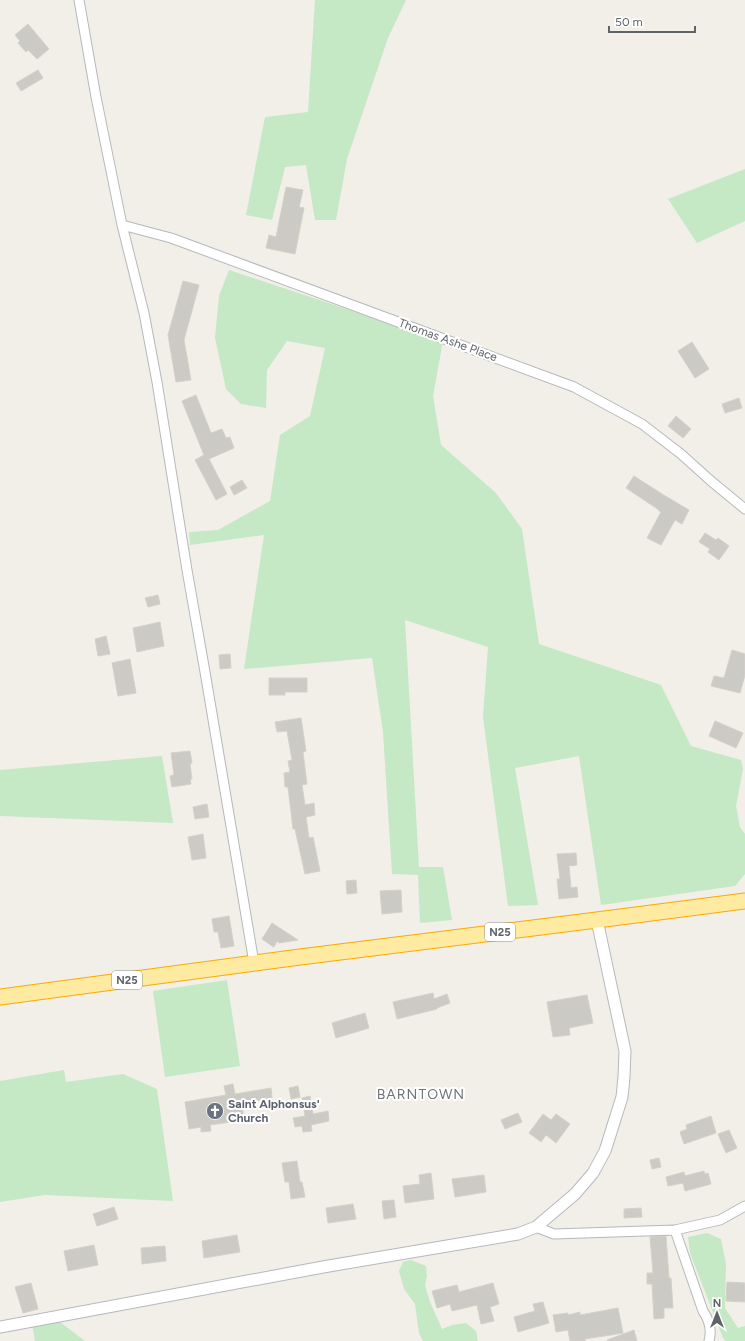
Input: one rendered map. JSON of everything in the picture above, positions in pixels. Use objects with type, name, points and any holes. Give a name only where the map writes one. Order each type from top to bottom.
[{"type":"highway","name":"N25","points":[[0,997],[254,963],[745,901]]},
{"type":"street","points":[[79,0],[96,97],[122,226],[144,313],[157,382],[187,570],[254,963]]},
{"type":"street","name":"Thomas Ashe Place","points":[[122,226],[171,238],[574,387],[642,424],[681,454],[745,509]]},
{"type":"street","points":[[0,1327],[322,1267],[518,1234],[536,1227],[575,1194],[592,1173],[605,1152],[622,1097],[625,1051],[598,920]]},
{"type":"street","points":[[536,1227],[554,1234],[675,1230],[720,1220],[745,1206]]},
{"type":"street","points":[[675,1230],[703,1311],[708,1318],[711,1333],[708,1341]]},
{"type":"green space","points":[[315,0],[406,0],[388,38],[347,159],[336,220],[315,220],[306,165],[285,167],[272,220],[246,215],[265,117],[308,112]]},
{"type":"green space","points":[[745,169],[745,221],[697,243],[668,199]]},
{"type":"green space","points":[[229,270],[443,341],[433,396],[441,445],[496,493],[522,529],[539,644],[661,685],[691,746],[741,760],[743,769],[736,806],[740,827],[745,834],[745,874],[735,886],[601,905],[579,756],[515,768],[538,905],[508,906],[483,717],[488,647],[405,620],[419,867],[443,867],[452,920],[420,923],[418,875],[392,874],[383,732],[372,658],[244,669],[264,535],[190,545],[189,532],[218,530],[270,501],[280,435],[310,416],[325,348],[287,341],[267,370],[266,408],[241,404],[226,389],[215,338],[219,296]]},
{"type":"green space","points":[[162,756],[173,823],[0,816],[0,770]]},
{"type":"green space","points":[[227,980],[240,1066],[165,1077],[153,991]]},
{"type":"green space","points":[[64,1070],[66,1082],[123,1074],[157,1089],[173,1201],[45,1195],[0,1202],[0,1081]]},
{"type":"green space","points":[[707,1233],[721,1239],[726,1264],[725,1308],[738,1328],[745,1326],[745,1341],[726,1341],[723,1338],[690,1253],[688,1237]]},
{"type":"green space","points":[[411,1260],[426,1266],[427,1276],[425,1285],[430,1302],[442,1329],[452,1325],[466,1323],[476,1331],[478,1341],[423,1341],[419,1333],[415,1304],[404,1289],[399,1271],[403,1262]]},
{"type":"green space","points":[[60,1322],[85,1341],[35,1341],[32,1324]]},
{"type":"building","points":[[28,24],[49,49],[37,59],[28,50],[26,52],[18,43],[20,41],[15,35]]},
{"type":"building","points":[[38,70],[43,78],[21,91],[16,83]]},
{"type":"building","points":[[286,187],[303,190],[299,207],[304,208],[295,254],[266,248],[269,235],[276,237]]},
{"type":"building","points":[[183,281],[199,285],[184,340],[191,380],[176,382],[168,335]]},
{"type":"building","points":[[692,342],[709,369],[695,378],[678,351]]},
{"type":"building","points":[[196,395],[211,433],[222,429],[226,438],[230,437],[234,448],[209,459],[227,494],[216,500],[195,460],[204,455],[182,401]]},
{"type":"building","points":[[739,398],[742,408],[725,413],[722,404]]},
{"type":"building","points":[[676,416],[691,429],[683,438],[668,426]]},
{"type":"building","points":[[634,476],[689,510],[682,524],[675,520],[661,545],[647,538],[661,512],[626,488]]},
{"type":"building","points":[[242,480],[247,488],[234,495],[230,487]]},
{"type":"building","points":[[705,533],[716,540],[718,538],[729,546],[719,560],[708,552],[710,549],[699,542]]},
{"type":"building","points":[[158,595],[160,604],[148,607],[145,598]]},
{"type":"building","points":[[160,622],[164,646],[137,652],[133,628]]},
{"type":"building","points":[[106,636],[110,654],[98,656],[95,639]]},
{"type":"building","points":[[732,650],[745,654],[745,675],[740,693],[711,686],[714,676],[724,678]]},
{"type":"building","points":[[230,654],[231,668],[220,669],[219,655]]},
{"type":"building","points":[[130,659],[136,693],[118,696],[112,663]]},
{"type":"building","points":[[269,678],[307,678],[307,692],[285,692],[285,695],[269,695]]},
{"type":"building","points":[[301,718],[306,751],[303,752],[307,784],[302,785],[305,805],[314,803],[315,815],[306,817],[309,838],[313,837],[320,871],[305,874],[295,829],[293,829],[288,787],[285,787],[284,773],[290,772],[288,761],[292,760],[287,731],[277,732],[275,722]]},
{"type":"building","points":[[715,721],[743,733],[736,748],[709,736]]},
{"type":"building","points":[[190,751],[192,763],[190,764],[192,779],[190,779],[191,784],[172,787],[170,776],[174,775],[171,753]]},
{"type":"building","points":[[207,804],[209,817],[195,819],[193,807]]},
{"type":"building","points":[[203,834],[206,858],[192,860],[188,837]]},
{"type":"building","points":[[576,853],[577,865],[569,866],[571,888],[577,887],[578,897],[559,899],[557,879],[560,879],[557,854]]},
{"type":"building","points":[[356,880],[357,893],[347,894],[346,881]]},
{"type":"building","points":[[401,890],[402,912],[382,914],[380,891]]},
{"type":"building","points":[[229,916],[234,946],[221,948],[218,932],[214,932],[212,919]]},
{"type":"building","points":[[272,923],[298,940],[279,943],[277,941],[274,947],[272,946],[262,939]]},
{"type":"building","points":[[433,993],[434,999],[447,994],[450,1003],[437,1009],[397,1019],[393,1002]]},
{"type":"building","points":[[587,995],[593,1023],[569,1028],[570,1035],[553,1037],[547,1002]]},
{"type":"building","points":[[365,1013],[369,1028],[336,1038],[332,1023]]},
{"type":"building","name":"Saint Alphonsus' Church","points":[[233,1084],[235,1094],[271,1088],[272,1098],[242,1103],[244,1120],[210,1125],[211,1131],[201,1132],[201,1127],[189,1129],[185,1102],[226,1095],[224,1086]]},
{"type":"building","points":[[298,1086],[300,1097],[291,1099],[289,1088]]},
{"type":"building","points":[[310,1096],[313,1114],[328,1111],[329,1121],[311,1125],[312,1131],[303,1132],[302,1126],[295,1127],[293,1118],[305,1116],[302,1098]]},
{"type":"building","points":[[518,1113],[522,1122],[505,1129],[501,1120]]},
{"type":"building","points":[[543,1114],[551,1120],[556,1114],[570,1124],[556,1143],[546,1135],[541,1142],[529,1133]]},
{"type":"building","points":[[711,1116],[716,1133],[684,1144],[680,1132],[687,1129],[686,1125]]},
{"type":"building","points":[[729,1130],[737,1148],[726,1153],[718,1134]]},
{"type":"building","points":[[659,1158],[661,1167],[652,1169],[650,1160]]},
{"type":"building","points":[[297,1161],[300,1182],[302,1182],[305,1197],[291,1199],[289,1182],[285,1182],[282,1163]]},
{"type":"building","points":[[704,1171],[705,1174],[708,1173],[711,1184],[685,1191],[683,1183],[668,1186],[666,1177],[684,1172],[685,1176]]},
{"type":"building","points":[[431,1173],[434,1199],[405,1203],[403,1186],[420,1184],[419,1175]]},
{"type":"building","points":[[484,1175],[486,1192],[455,1197],[452,1179]]},
{"type":"building","points":[[394,1200],[396,1217],[384,1219],[382,1201]]},
{"type":"building","points":[[353,1204],[356,1219],[328,1223],[326,1208]]},
{"type":"building","points":[[114,1207],[118,1219],[97,1226],[93,1214]]},
{"type":"building","points":[[641,1208],[642,1217],[624,1218],[624,1209]]},
{"type":"building","points":[[237,1235],[240,1252],[204,1258],[202,1241]]},
{"type":"building","points":[[666,1236],[673,1308],[664,1308],[664,1318],[654,1319],[652,1284],[647,1284],[647,1273],[653,1273],[650,1237]]},
{"type":"building","points":[[94,1245],[98,1265],[68,1271],[64,1251]]},
{"type":"building","points":[[165,1246],[166,1261],[142,1264],[141,1248]]},
{"type":"building","points":[[727,1282],[745,1283],[745,1302],[726,1301]]},
{"type":"building","points":[[31,1283],[38,1309],[23,1313],[15,1287]]},
{"type":"building","points":[[493,1283],[499,1304],[490,1307],[494,1321],[481,1324],[477,1305],[452,1311],[450,1304],[437,1308],[432,1291],[457,1285],[459,1292]]},
{"type":"building","points":[[543,1302],[549,1323],[518,1332],[514,1317],[535,1311],[533,1304]]},
{"type":"building","points":[[618,1308],[623,1333],[585,1339],[585,1341],[570,1341],[568,1330],[556,1332],[553,1315],[568,1313],[568,1315],[580,1312],[580,1315]]},
{"type":"building","points":[[634,1330],[637,1341],[607,1340]]},
{"type":"place","name":"Saint Alphonsus' Church","points":[[215,1111]]},
{"type":"district","name":"BARNTOWN","points":[[421,1094]]}]
